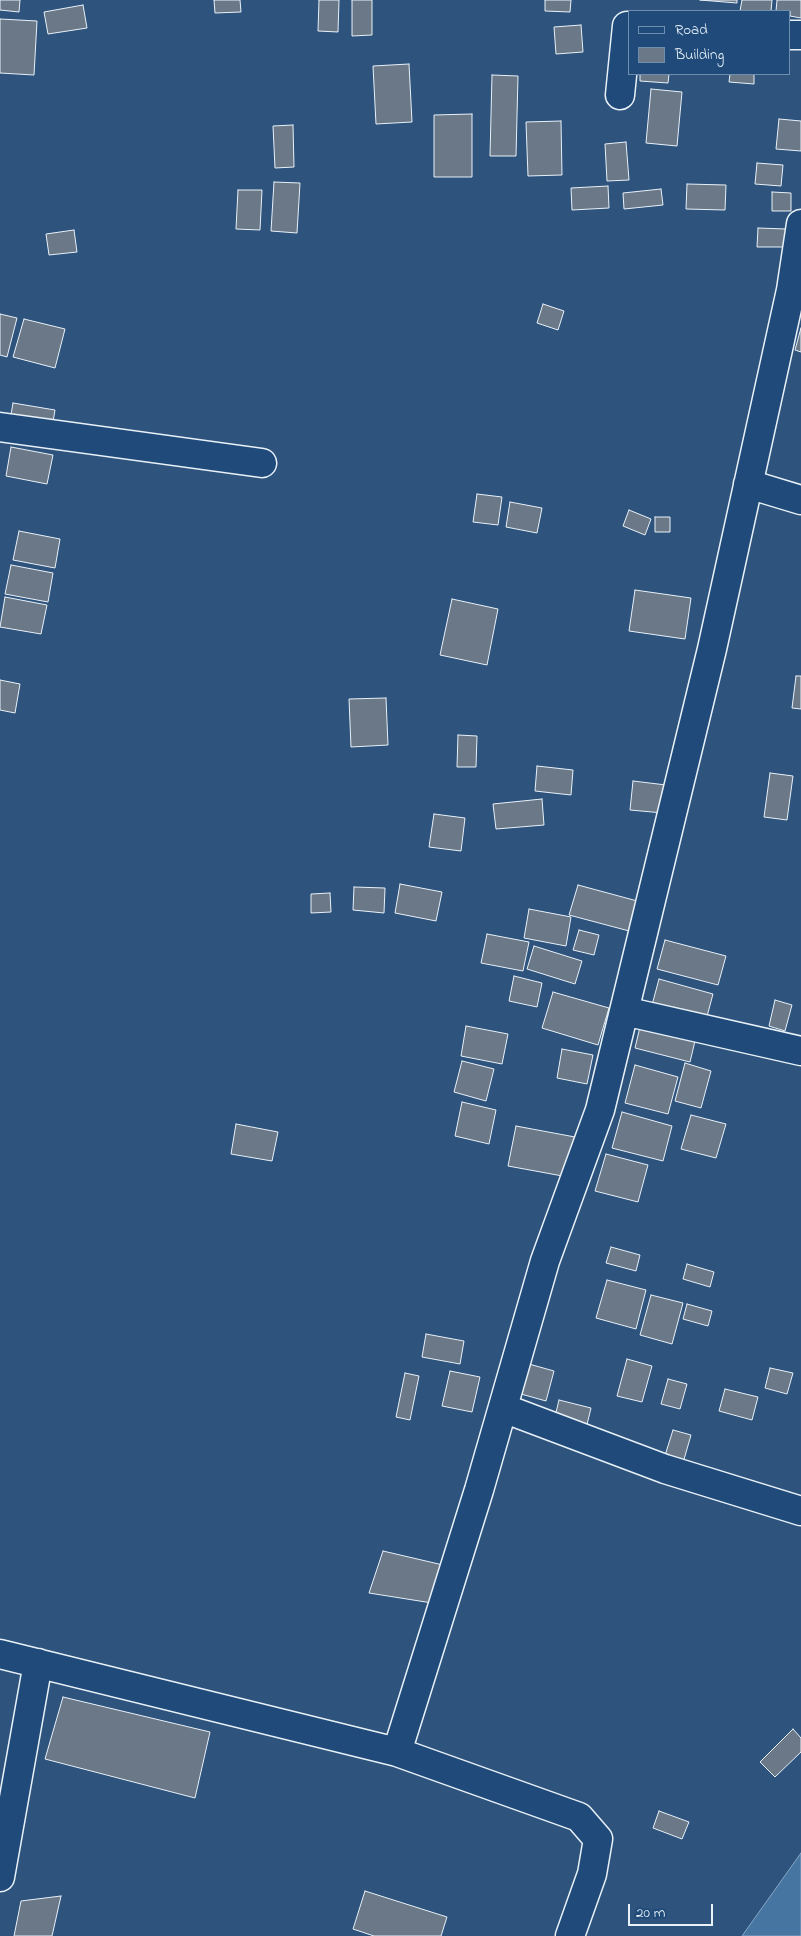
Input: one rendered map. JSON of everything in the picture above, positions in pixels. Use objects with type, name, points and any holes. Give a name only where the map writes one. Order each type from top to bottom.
[{"type":"street","points":[[620,95],[628,26]]},
{"type":"street","points":[[397,1752],[503,1408],[545,1262],[600,1110],[710,658],[790,290],[801,224]]},
{"type":"street","points":[[0,427],[262,464]]},
{"type":"street","points":[[748,484],[801,500]]},
{"type":"street","points":[[624,1011],[801,1051]]},
{"type":"street","points":[[503,1408],[664,1470],[801,1511]]},
{"type":"street","points":[[0,1654],[397,1752],[578,1817],[598,1839],[592,1874],[570,1936]]},
{"type":"street","points":[[0,1877],[38,1663]]},
{"type":"water","points":[[801,1853],[801,1936],[742,1936]]},
{"type":"building","points":[[0,0],[20,0],[19,12],[0,10]]},
{"type":"building","points":[[214,0],[240,0],[241,12],[215,13]]},
{"type":"building","points":[[319,0],[339,0],[338,32],[318,31]]},
{"type":"building","points":[[352,0],[372,0],[372,35],[352,36]]},
{"type":"building","points":[[545,0],[571,0],[570,12],[545,11]]},
{"type":"building","points":[[700,0],[737,0],[737,3]]},
{"type":"building","points":[[742,0],[772,0],[771,10],[740,10]]},
{"type":"building","points":[[777,0],[801,0],[801,18],[791,16],[791,10],[776,10]]},
{"type":"building","points":[[83,5],[87,28],[48,34],[44,12]]},
{"type":"building","points":[[0,19],[37,21],[34,75],[0,73]]},
{"type":"building","points":[[581,25],[583,52],[556,54],[554,27]]},
{"type":"building","points":[[409,64],[412,122],[376,124],[373,66]]},
{"type":"building","points":[[492,75],[518,76],[516,156],[490,156]]},
{"type":"building","points":[[640,75],[669,75],[668,83],[640,81]]},
{"type":"building","points":[[730,75],[754,75],[754,84],[729,82]]},
{"type":"building","points":[[651,89],[682,92],[677,146],[646,143]]},
{"type":"building","points":[[472,114],[472,177],[434,177],[434,115]]},
{"type":"building","points":[[779,119],[801,121],[801,151],[776,149]]},
{"type":"building","points":[[561,121],[562,175],[528,176],[526,122]]},
{"type":"building","points":[[293,125],[294,167],[275,168],[273,126]]},
{"type":"building","points":[[626,142],[629,180],[607,181],[605,144]]},
{"type":"building","points":[[757,163],[783,165],[781,186],[755,184]]},
{"type":"building","points":[[274,182],[300,183],[297,233],[271,231]]},
{"type":"building","points":[[687,184],[726,185],[725,210],[686,209]]},
{"type":"building","points":[[608,186],[609,208],[572,210],[571,188]]},
{"type":"building","points":[[661,189],[663,205],[624,209],[623,193]]},
{"type":"building","points":[[238,190],[262,190],[260,230],[236,229]]},
{"type":"building","points":[[772,192],[791,193],[791,211],[772,211]]},
{"type":"building","points":[[758,228],[786,229],[785,247],[757,247]]},
{"type":"building","points":[[74,230],[77,252],[49,255],[46,234]]},
{"type":"building","points":[[543,304],[564,311],[558,330],[537,323]]},
{"type":"building","points":[[0,314],[17,318],[7,357],[0,355]]},
{"type":"building","points":[[24,319],[65,329],[55,368],[13,357]]},
{"type":"building","points":[[801,328],[801,352],[795,350]]},
{"type":"building","points":[[13,403],[55,410],[50,440],[8,432]]},
{"type":"building","points":[[11,447],[53,455],[47,484],[6,476]]},
{"type":"building","points":[[477,494],[502,497],[498,525],[473,522]]},
{"type":"building","points":[[510,502],[542,508],[537,533],[506,527]]},
{"type":"building","points":[[629,510],[651,519],[645,535],[623,526]]},
{"type":"building","points":[[655,517],[670,517],[670,532],[655,532]]},
{"type":"building","points":[[19,531],[60,539],[55,568],[13,560]]},
{"type":"building","points":[[11,565],[53,573],[48,602],[5,594]]},
{"type":"building","points":[[635,590],[691,598],[685,639],[629,631]]},
{"type":"building","points":[[5,597],[47,605],[41,634],[0,627]]},
{"type":"building","points":[[452,599],[498,609],[487,665],[440,655]]},
{"type":"building","points":[[796,676],[801,676],[801,709],[792,708]]},
{"type":"building","points":[[0,680],[20,684],[15,713],[0,710]]},
{"type":"building","points":[[386,698],[388,745],[351,747],[349,699]]},
{"type":"building","points":[[458,735],[477,736],[476,767],[457,767]]},
{"type":"building","points":[[537,766],[573,770],[571,795],[535,791]]},
{"type":"building","points":[[770,773],[793,776],[787,820],[764,817]]},
{"type":"building","points":[[633,781],[666,785],[663,813],[630,810]]},
{"type":"building","points":[[542,799],[544,825],[496,829],[493,804]]},
{"type":"building","points":[[434,814],[465,818],[461,851],[429,847]]},
{"type":"building","points":[[400,884],[442,892],[436,921],[395,913]]},
{"type":"building","points":[[578,885],[641,902],[633,932],[569,915]]},
{"type":"building","points":[[354,887],[385,888],[384,913],[353,910]]},
{"type":"building","points":[[330,893],[331,912],[311,913],[311,894]]},
{"type":"building","points":[[529,909],[571,917],[566,946],[524,938]]},
{"type":"building","points":[[579,930],[599,935],[594,955],[573,950]]},
{"type":"building","points":[[487,934],[529,942],[523,971],[481,963]]},
{"type":"building","points":[[665,940],[726,956],[718,985],[657,969]]},
{"type":"building","points":[[534,946],[582,961],[575,984],[527,969]]},
{"type":"building","points":[[514,976],[542,983],[537,1007],[509,1001]]},
{"type":"building","points":[[659,979],[713,994],[702,1035],[648,1020]]},
{"type":"building","points":[[553,992],[609,1008],[598,1045],[542,1028]]},
{"type":"building","points":[[775,1000],[792,1005],[785,1031],[769,1026]]},
{"type":"building","points":[[466,1026],[508,1034],[502,1064],[461,1056]]},
{"type":"building","points":[[640,1027],[695,1041],[690,1062],[635,1048]]},
{"type":"building","points":[[562,1049],[593,1055],[587,1084],[557,1078]]},
{"type":"building","points":[[462,1061],[494,1069],[486,1101],[454,1092]]},
{"type":"building","points":[[685,1063],[711,1071],[701,1108],[675,1101]]},
{"type":"building","points":[[635,1065],[678,1077],[668,1114],[625,1103]]},
{"type":"building","points":[[462,1102],[496,1110],[489,1144],[455,1136]]},
{"type":"building","points":[[622,1112],[672,1126],[663,1161],[612,1148]]},
{"type":"building","points":[[691,1115],[726,1124],[716,1158],[681,1149]]},
{"type":"building","points":[[236,1124],[278,1132],[272,1161],[231,1154]]},
{"type":"building","points":[[516,1126],[575,1137],[568,1177],[508,1166]]},
{"type":"building","points":[[606,1154],[648,1165],[638,1202],[595,1191]]},
{"type":"building","points":[[611,1247],[640,1255],[636,1271],[606,1263]]},
{"type":"building","points":[[687,1264],[714,1272],[710,1287],[683,1279]]},
{"type":"building","points":[[607,1280],[646,1290],[636,1329],[596,1318]]},
{"type":"building","points":[[651,1295],[683,1303],[672,1344],[640,1335]]},
{"type":"building","points":[[687,1304],[712,1311],[708,1326],[683,1319]]},
{"type":"building","points":[[426,1334],[464,1341],[460,1364],[422,1357]]},
{"type":"building","points":[[627,1359],[652,1366],[642,1402],[617,1396]]},
{"type":"building","points":[[529,1364],[554,1371],[546,1401],[521,1394]]},
{"type":"building","points":[[770,1368],[793,1373],[787,1394],[765,1388]]},
{"type":"building","points":[[450,1371],[480,1377],[472,1412],[442,1406]]},
{"type":"building","points":[[405,1373],[419,1376],[410,1420],[396,1417]]},
{"type":"building","points":[[668,1379],[687,1384],[680,1409],[661,1404]]},
{"type":"building","points":[[725,1389],[758,1397],[752,1420],[719,1411]]},
{"type":"building","points":[[559,1400],[591,1408],[585,1433],[553,1425]]},
{"type":"building","points":[[673,1430],[691,1435],[681,1470],[662,1465]]},
{"type":"building","points":[[383,1551],[443,1565],[432,1603],[369,1593]]},
{"type":"building","points":[[63,1697],[210,1732],[195,1798],[45,1759]]},
{"type":"building","points":[[793,1729],[801,1738],[801,1752],[775,1777],[760,1762]]},
{"type":"building","points":[[659,1811],[689,1822],[682,1839],[653,1828]]},
{"type":"building","points":[[365,1891],[447,1917],[441,1936],[374,1936],[353,1929]]},
{"type":"building","points":[[61,1896],[52,1936],[14,1936],[21,1901]]}]
